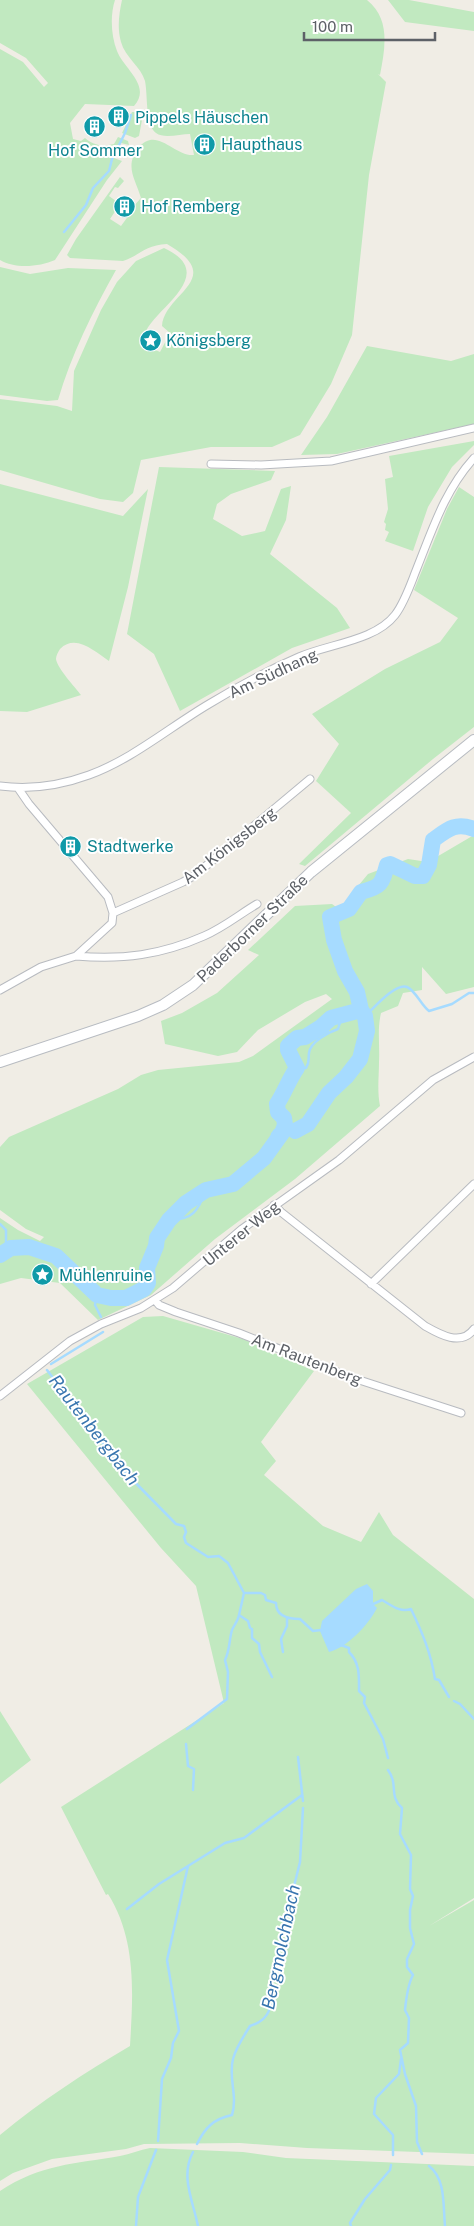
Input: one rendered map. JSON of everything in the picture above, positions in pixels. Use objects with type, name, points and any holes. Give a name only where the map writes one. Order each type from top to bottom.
[{"type":"main road","name":"Paderborner Straße","points":[[0,1062],[138,1016],[163,1005],[193,985],[311,872],[474,740]]},
{"type":"street","points":[[212,464],[262,465],[331,461],[474,428]]},
{"type":"street","name":"Am Südhang","points":[[0,786],[18,788],[52,786],[91,775],[118,761],[208,705],[300,657],[346,642],[383,627],[400,608],[447,494],[459,475],[474,458]]},
{"type":"street","name":"Am Königsberg","points":[[113,913],[195,875],[310,779]]},
{"type":"street","points":[[18,788],[29,804],[108,897],[113,913],[112,923],[105,932],[76,956]]},
{"type":"street","points":[[0,990],[41,967],[76,956],[115,958],[144,956],[166,949],[206,935],[257,904]]},
{"type":"street","name":"Unterer Weg","points":[[0,1396],[70,1341],[100,1324],[156,1300],[194,1271],[242,1228],[339,1160],[433,1080],[474,1057]]},
{"type":"street","points":[[370,1284],[474,1184]]},
{"type":"street","points":[[274,1205],[370,1284],[425,1326],[452,1338],[467,1336],[474,1329]]},
{"type":"street","name":"Am Rautenberg","points":[[156,1300],[159,1305],[176,1312],[239,1333],[350,1377],[461,1413]]},
{"type":"green space","points":[[0,0],[115,0],[112,32],[115,45],[120,58],[135,78],[140,91],[139,99],[134,106],[85,104],[70,123],[73,139],[81,141],[85,138],[95,144],[106,145],[114,144],[118,137],[128,141],[129,145],[121,143],[114,158],[122,161],[107,180],[55,260],[42,264],[20,266],[0,260],[0,49],[23,62],[44,87],[48,83],[26,58],[0,43]]},
{"type":"green space","points":[[122,0],[367,0],[375,8],[383,25],[383,55],[380,75],[378,74],[386,82],[369,175],[352,335],[331,384],[300,435],[272,447],[211,447],[141,460],[133,493],[123,502],[100,499],[0,470],[0,399],[57,406],[72,411],[74,371],[101,310],[117,282],[136,261],[164,248],[182,260],[187,273],[183,286],[150,324],[144,335],[147,345],[160,352],[170,333],[162,326],[165,314],[193,277],[192,267],[184,256],[167,244],[153,246],[123,261],[70,258],[67,255],[76,239],[120,177],[124,181],[118,188],[115,187],[109,196],[120,204],[110,219],[121,226],[132,211],[131,209],[141,198],[132,172],[132,160],[139,147],[146,141],[159,141],[180,152],[194,155],[190,134],[163,136],[152,129],[148,117],[145,81],[121,42],[119,21]]},
{"type":"green space","points":[[388,0],[409,0],[474,12],[474,31],[405,22]]},
{"type":"green space","points":[[132,112],[138,112],[142,120],[139,136],[135,138],[122,133]]},
{"type":"green space","points":[[0,267],[30,274],[68,268],[116,270],[83,334],[69,366],[58,400],[47,401],[0,395]]},
{"type":"green space","points":[[367,346],[451,361],[474,354],[474,424],[337,454],[301,455],[327,417]]},
{"type":"green space","points":[[474,441],[474,445],[452,467],[428,507],[413,551],[385,541],[389,532],[385,530],[386,524],[384,522],[388,509],[385,479],[393,477],[389,456]]},
{"type":"green space","points":[[159,467],[275,471],[271,480],[231,494],[217,504],[213,519],[242,536],[265,531],[281,489],[291,486],[286,520],[270,554],[337,608],[350,628],[292,648],[180,711],[154,654],[127,634]]},
{"type":"green space","points":[[0,484],[123,516],[148,489],[128,587],[109,661],[92,649],[79,643],[66,645],[58,653],[57,663],[81,695],[27,712],[0,711]]},
{"type":"green space","points":[[459,487],[474,497],[474,727],[305,866],[299,864],[351,813],[316,781],[339,744],[312,714],[385,669],[440,642],[458,618],[414,590],[447,509]]},
{"type":"green space","points":[[474,835],[474,987],[446,994],[422,967],[422,990],[403,993],[398,1006],[381,1013],[378,1089],[380,1106],[295,1179],[215,1239],[151,1295],[98,1320],[60,1283],[21,1278],[0,1284],[0,1218],[40,1241],[44,1237],[26,1229],[0,1210],[0,1147],[9,1137],[118,1089],[141,1075],[158,1070],[239,1062],[253,1056],[332,999],[326,994],[305,1002],[258,1030],[237,1052],[218,1056],[165,1044],[161,1021],[182,1013],[217,993],[259,955],[248,950],[295,906],[332,904],[339,909],[368,874],[408,859],[428,862]]},
{"type":"green space","points":[[163,1316],[243,1339],[314,1371],[261,1442],[276,1461],[264,1475],[323,1526],[361,1542],[379,1512],[393,1535],[474,1599],[474,1898],[429,1926],[474,1900],[474,2154],[307,2148],[240,2143],[144,2144],[126,2149],[52,2159],[13,2173],[0,2181],[0,2135],[63,2088],[130,2046],[132,1987],[131,1968],[124,1930],[108,1894],[106,1895],[61,1807],[224,1703],[196,1586],[161,1548],[27,1384],[143,1317]]},
{"type":"green space","points":[[0,1711],[31,1760],[0,1784]]},
{"type":"green space","points":[[150,2148],[243,2152],[286,2158],[474,2166],[474,2226],[0,2226],[0,2191],[15,2182],[58,2166],[120,2156]]},
{"type":"water","points":[[367,1584],[373,1591],[373,1604],[377,1608],[357,1635],[343,1646],[329,1652],[320,1631],[322,1621],[356,1589]]},
{"type":"waterway","points":[[64,232],[86,205],[93,188],[109,171],[112,159],[125,133],[131,115]]},
{"type":"waterway","points":[[295,1131],[308,1124],[329,1093],[346,1077],[360,1059],[367,1031],[365,1016],[361,1010],[357,992],[345,971],[334,940],[330,917],[349,909],[361,892],[380,884],[387,865],[390,864],[415,876],[423,876],[429,865],[433,840],[452,828],[462,826],[474,829]]},
{"type":"waterway","points":[[365,1016],[397,988],[407,987],[410,989],[429,1011],[452,1004],[469,993],[474,993]]},
{"type":"waterway","points":[[0,1255],[11,1248],[29,1247],[56,1256],[97,1295],[111,1298],[126,1298],[144,1289],[148,1283],[147,1268],[156,1246],[157,1238],[169,1220],[186,1203],[206,1190],[233,1184],[264,1158],[282,1133],[285,1125],[284,1118],[278,1112],[277,1104],[297,1068],[288,1050],[288,1046],[297,1038],[305,1037],[321,1027],[331,1018],[361,1010]]},
{"type":"waterway","points":[[297,1068],[306,1068],[310,1049],[316,1041],[338,1029],[342,1016]]},
{"type":"waterway","points":[[324,1025],[328,1033]]},
{"type":"waterway","points":[[308,1035],[318,1039]]},
{"type":"waterway","points":[[272,1146],[272,1134],[275,1130],[283,1130]]},
{"type":"waterway","points":[[169,1220],[177,1220],[194,1213],[206,1190]]},
{"type":"waterway","points":[[0,1224],[6,1230],[6,1251]]},
{"type":"waterway","points":[[97,1295],[95,1305],[101,1317]]},
{"type":"waterway","points":[[51,1364],[103,1332]]},
{"type":"waterway","name":"Rautenbergbach","points":[[47,1370],[76,1408],[86,1416],[92,1433],[97,1435],[117,1464],[176,1524],[184,1526],[186,1543],[208,1557],[219,1556],[228,1563],[244,1593],[261,1593],[265,1595],[266,1600],[276,1603],[280,1614],[300,1619],[313,1631],[321,1630]]},
{"type":"waterway","name":"Bergmolchbach","points":[[244,1593],[239,1615],[248,1621],[252,1629],[252,1638],[259,1644],[260,1652],[272,1677]]},
{"type":"waterway","name":"Rautenbergbach","points":[[371,1605],[382,1600],[399,1609],[411,1609],[426,1643],[435,1679],[439,1680],[449,1697]]},
{"type":"waterway","points":[[187,1729],[227,1699],[228,1672],[225,1660],[232,1630],[239,1615]]},
{"type":"waterway","points":[[283,1652],[281,1639],[287,1626],[287,1618]]},
{"type":"waterway","points":[[341,1645],[349,1648],[349,1652],[353,1656],[358,1670],[359,1691],[365,1697],[364,1703],[383,1739],[388,1758]]},
{"type":"waterway","name":"Rautenbergbach","points":[[454,1701],[460,1704],[474,1719]]},
{"type":"waterway","points":[[186,1744],[188,1766],[194,1769],[193,1790]]},
{"type":"waterway","name":"Bergmolchbach","points":[[298,1757],[303,1801]]},
{"type":"waterway","points":[[388,1770],[393,1780],[395,1799],[402,1808],[400,1834],[411,1855],[410,1889],[413,1896],[410,1910],[410,1928],[414,1944],[407,1959],[407,1967],[413,1975],[405,2010],[409,2018],[408,2043],[400,2050],[405,2074],[416,2106],[417,2142],[422,2154]]},
{"type":"waterway","points":[[127,1909],[159,1884],[225,1843],[244,1838],[302,1795]]},
{"type":"waterway","name":"Bergmolchbach","points":[[197,2144],[210,2125],[232,2115],[234,2108],[232,2073],[234,2055],[250,2026],[264,2018],[271,2006],[274,1995],[269,1987],[300,1862],[303,1808]]},
{"type":"waterway","points":[[158,2141],[162,2079],[171,2058],[173,2043],[179,2031],[167,1960],[188,1866]]},
{"type":"waterway","points":[[393,2155],[393,2135],[374,2114],[376,2098],[399,2074],[401,2059]]},
{"type":"waterway","points":[[136,2226],[138,2197],[156,2150]]},
{"type":"waterway","name":"Bergmolchbach","points":[[193,2152],[189,2161],[188,2179],[198,2226]]},
{"type":"waterway","points":[[351,2226],[350,2223],[365,2199],[390,2170],[391,2165]]},
{"type":"waterway","points":[[429,2166],[434,2171],[441,2185],[445,2226]]},
{"type":"place","name":"Pippels Häuschen","points":[[119,117]]},
{"type":"place","name":"Hof Sommer","points":[[95,126]]},
{"type":"place","name":"Haupthaus","points":[[205,144]]},
{"type":"place","name":"Hof Remberg","points":[[125,206]]},
{"type":"place","name":"Königsberg","points":[[150,340]]},
{"type":"place","name":"Stadtwerke","points":[[71,846]]},
{"type":"place","name":"Mühlenruine","points":[[43,1275]]}]
